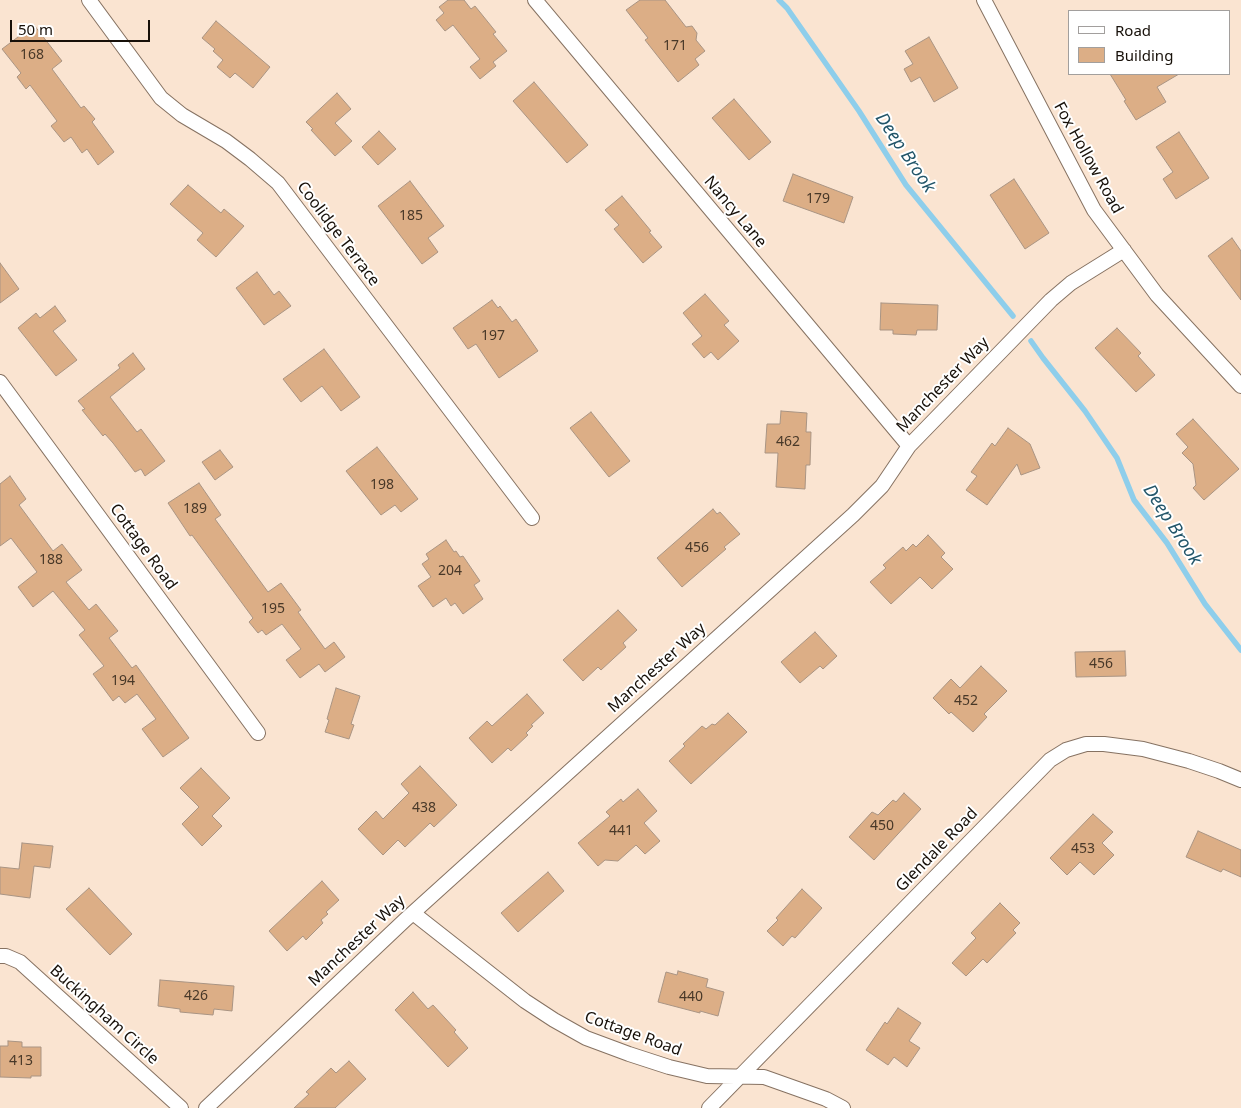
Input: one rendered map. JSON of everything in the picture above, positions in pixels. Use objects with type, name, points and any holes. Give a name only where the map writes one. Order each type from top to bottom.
[{"type":"street","name":"Coolidge Terrace","points":[[89,0],[161,98],[182,115],[226,141],[278,183],[532,518]]},
{"type":"street","name":"Nancy Lane","points":[[535,0],[909,446]]},
{"type":"street","name":"Fox Hollow Road","points":[[984,0],[1094,210],[1157,295],[1241,386]]},
{"type":"street","name":"Manchester Way","points":[[206,1108],[412,913],[853,515],[882,486],[909,446],[1050,300],[1071,284],[1124,250]]},
{"type":"street","name":"Cottage Road","points":[[0,382],[258,733]]},
{"type":"street","name":"Glendale Road","points":[[709,1108],[1050,760],[1066,750],[1086,744],[1104,744],[1143,749],[1189,760],[1241,780]]},
{"type":"street","name":"Cottage Road","points":[[412,913],[525,1001],[586,1038],[669,1067],[707,1076],[764,1077],[826,1099],[843,1108]]},
{"type":"street","name":"Buckingham Circle","points":[[0,956],[6,956],[20,962],[181,1108]]},
{"type":"building","points":[[448,0],[464,0],[471,9],[475,6],[496,32],[493,34],[507,51],[493,62],[496,66],[480,79],[470,67],[480,59],[453,25],[445,31],[436,20],[444,13],[439,7]]},
{"type":"building","points":[[640,0],[665,0],[686,27],[692,26],[697,33],[696,40],[705,51],[695,59],[699,65],[678,82],[645,40],[648,38],[626,10]]},
{"type":"building","points":[[216,21],[270,67],[253,88],[235,73],[230,78],[217,67],[223,60],[213,51],[215,49],[202,38]]},
{"type":"building","points":[[34,25],[62,61],[52,69],[81,108],[84,106],[95,119],[92,122],[114,152],[98,165],[87,149],[82,153],[71,137],[64,142],[51,126],[57,121],[30,85],[26,89],[17,77],[21,73],[2,49]]},
{"type":"building","points":[[929,37],[958,88],[934,102],[920,77],[911,82],[904,69],[913,64],[905,51]]},
{"type":"building","points":[[1111,75],[1177,75],[1157,87],[1166,102],[1136,120],[1124,101],[1126,100]]},
{"type":"building","points":[[534,82],[588,145],[567,163],[513,101]]},
{"type":"building","points":[[337,93],[351,109],[335,123],[352,141],[335,156],[306,122]]},
{"type":"building","points":[[734,99],[771,142],[749,160],[712,118]]},
{"type":"building","points":[[379,131],[396,149],[378,165],[362,147]]},
{"type":"building","points":[[1179,132],[1209,178],[1176,199],[1163,179],[1173,172],[1156,147]]},
{"type":"building","points":[[793,174],[853,197],[844,223],[783,201]]},
{"type":"building","points":[[1014,179],[1049,233],[1025,249],[990,195]]},
{"type":"building","points":[[410,181],[444,226],[428,238],[438,252],[422,264],[378,206]]},
{"type":"building","points":[[188,185],[221,213],[224,209],[244,226],[216,257],[197,240],[203,233],[170,204]]},
{"type":"building","points":[[622,196],[662,247],[643,263],[614,229],[619,225],[605,210]]},
{"type":"building","points":[[1232,238],[1241,251],[1241,300],[1208,256]]},
{"type":"building","points":[[0,263],[19,289],[0,303]]},
{"type":"building","points":[[257,272],[274,295],[279,291],[291,306],[264,325],[236,288]]},
{"type":"building","points":[[705,294],[729,321],[724,325],[739,341],[718,360],[711,352],[704,358],[692,344],[702,336],[683,313]]},
{"type":"building","points":[[492,300],[498,308],[500,306],[512,322],[516,319],[538,351],[499,378],[476,344],[468,349],[453,328]]},
{"type":"building","points":[[881,303],[938,305],[937,330],[917,330],[916,335],[893,334],[893,330],[880,330]]},
{"type":"building","points":[[55,306],[66,321],[53,331],[77,360],[56,376],[18,328],[36,313],[40,318]]},
{"type":"building","points":[[1117,328],[1141,353],[1138,356],[1155,375],[1136,392],[1095,348]]},
{"type":"building","points":[[324,349],[360,397],[341,411],[322,386],[301,402],[283,379]]},
{"type":"building","points":[[133,353],[145,369],[110,397],[137,432],[141,429],[165,461],[145,476],[141,469],[135,472],[113,443],[105,434],[103,436],[82,410],[85,409],[78,401],[120,368],[118,365]]},
{"type":"building","points":[[781,411],[807,413],[806,432],[811,432],[810,465],[806,465],[805,489],[776,487],[778,453],[765,453],[767,424],[780,424]]},
{"type":"building","points":[[591,412],[630,461],[609,477],[570,428]]},
{"type":"building","points":[[1193,419],[1239,469],[1204,500],[1193,488],[1196,485],[1193,464],[1182,453],[1188,447],[1176,434]]},
{"type":"building","points":[[1008,428],[1030,444],[1040,468],[1021,475],[1017,464],[987,505],[966,490],[977,476],[971,472],[992,443],[995,446]]},
{"type":"building","points":[[377,447],[418,499],[401,512],[395,505],[381,515],[346,471]]},
{"type":"building","points":[[220,450],[233,467],[215,480],[202,462]]},
{"type":"building","points":[[10,476],[26,499],[19,505],[53,551],[62,544],[82,570],[66,582],[89,610],[96,604],[118,631],[109,638],[132,668],[136,665],[189,738],[163,757],[142,729],[156,719],[137,694],[125,703],[119,696],[113,701],[93,674],[104,666],[79,635],[85,630],[53,591],[33,607],[18,587],[37,572],[11,538],[0,546],[0,484]]},
{"type":"building","points":[[199,483],[221,515],[215,519],[268,592],[281,583],[301,610],[298,612],[325,649],[334,642],[345,657],[325,672],[319,664],[300,678],[286,660],[301,649],[282,624],[266,635],[262,630],[258,633],[249,622],[253,618],[192,535],[190,536],[168,503]]},
{"type":"building","points":[[713,509],[717,514],[720,512],[740,534],[724,547],[726,549],[682,587],[657,558]]},
{"type":"building","points":[[928,535],[945,553],[941,557],[953,569],[932,589],[920,577],[891,604],[870,582],[886,568],[883,565],[903,547],[906,551],[913,544],[916,547]]},
{"type":"building","points":[[446,540],[454,552],[456,551],[460,557],[463,556],[480,581],[474,585],[483,599],[463,614],[455,603],[451,606],[446,598],[433,607],[418,586],[431,577],[422,564],[429,559],[426,554]]},
{"type":"building","points":[[618,610],[637,630],[623,643],[626,647],[601,670],[598,667],[583,681],[563,660]]},
{"type":"building","points":[[815,632],[837,656],[823,669],[820,666],[800,683],[781,662]]},
{"type":"building","points":[[1125,651],[1126,676],[1076,677],[1075,652]]},
{"type":"building","points":[[981,666],[1007,691],[984,714],[987,717],[973,732],[951,712],[949,714],[933,698],[951,679],[960,688]]},
{"type":"building","points":[[336,688],[360,696],[351,724],[354,725],[349,739],[325,732]]},
{"type":"building","points":[[527,694],[544,713],[531,725],[533,726],[526,733],[528,735],[511,751],[508,748],[492,763],[469,738],[487,721],[492,726]]},
{"type":"building","points":[[728,713],[747,732],[691,784],[669,761],[702,726],[706,729],[712,724],[715,725]]},
{"type":"building","points":[[420,766],[457,805],[434,827],[430,823],[405,847],[398,840],[383,855],[358,829],[376,811],[383,819],[409,793],[401,784]]},
{"type":"building","points":[[201,768],[230,798],[212,816],[222,826],[202,846],[182,824],[199,807],[180,788]]},
{"type":"building","points":[[638,789],[657,811],[644,823],[660,841],[645,854],[636,845],[618,861],[605,860],[598,866],[578,843],[610,816],[606,812],[621,799],[623,802]]},
{"type":"building","points":[[904,793],[921,809],[874,860],[849,837],[872,812],[878,815],[893,800],[896,802]]},
{"type":"building","points":[[1093,814],[1113,832],[1102,843],[1114,855],[1094,875],[1080,862],[1067,875],[1050,858]]},
{"type":"building","points":[[1198,831],[1241,850],[1241,877],[1223,869],[1221,872],[1186,857]]},
{"type":"building","points":[[22,843],[53,846],[50,868],[34,866],[30,898],[0,894],[0,867],[19,869]]},
{"type":"building","points":[[548,872],[564,891],[518,932],[501,913]]},
{"type":"building","points":[[322,881],[339,900],[326,912],[328,914],[321,920],[323,923],[306,940],[303,936],[287,951],[269,931]]},
{"type":"building","points":[[89,888],[132,934],[110,955],[66,909]]},
{"type":"building","points":[[802,889],[822,908],[795,938],[792,936],[783,946],[767,931]]},
{"type":"building","points":[[1000,903],[1020,923],[1013,930],[1016,933],[987,963],[983,959],[966,976],[952,963],[976,938],[971,933]]},
{"type":"building","points":[[678,971],[708,979],[706,987],[724,992],[718,1016],[658,1002],[666,972],[677,975]]},
{"type":"building","points":[[160,980],[234,986],[232,1011],[214,1009],[213,1015],[180,1012],[180,1009],[158,1006]]},
{"type":"building","points":[[413,992],[428,1009],[433,1005],[456,1030],[454,1032],[468,1048],[448,1067],[395,1010]]},
{"type":"building","points":[[898,1008],[921,1023],[909,1041],[920,1048],[907,1067],[894,1057],[888,1065],[866,1050],[885,1022],[887,1024]]},
{"type":"building","points":[[8,1041],[22,1042],[22,1047],[41,1047],[41,1076],[31,1076],[31,1078],[0,1077],[0,1046],[8,1046]]},
{"type":"building","points":[[349,1061],[366,1079],[335,1108],[294,1108],[309,1094],[306,1092],[331,1068],[336,1073]]},
{"type":"waterway","name":"Deep Brook","points":[[779,0],[787,8],[859,111],[906,185],[1013,316]]},
{"type":"waterway","name":"Deep Brook","points":[[1031,341],[1085,411],[1117,458],[1134,500],[1167,543],[1205,604],[1241,650]]}]
